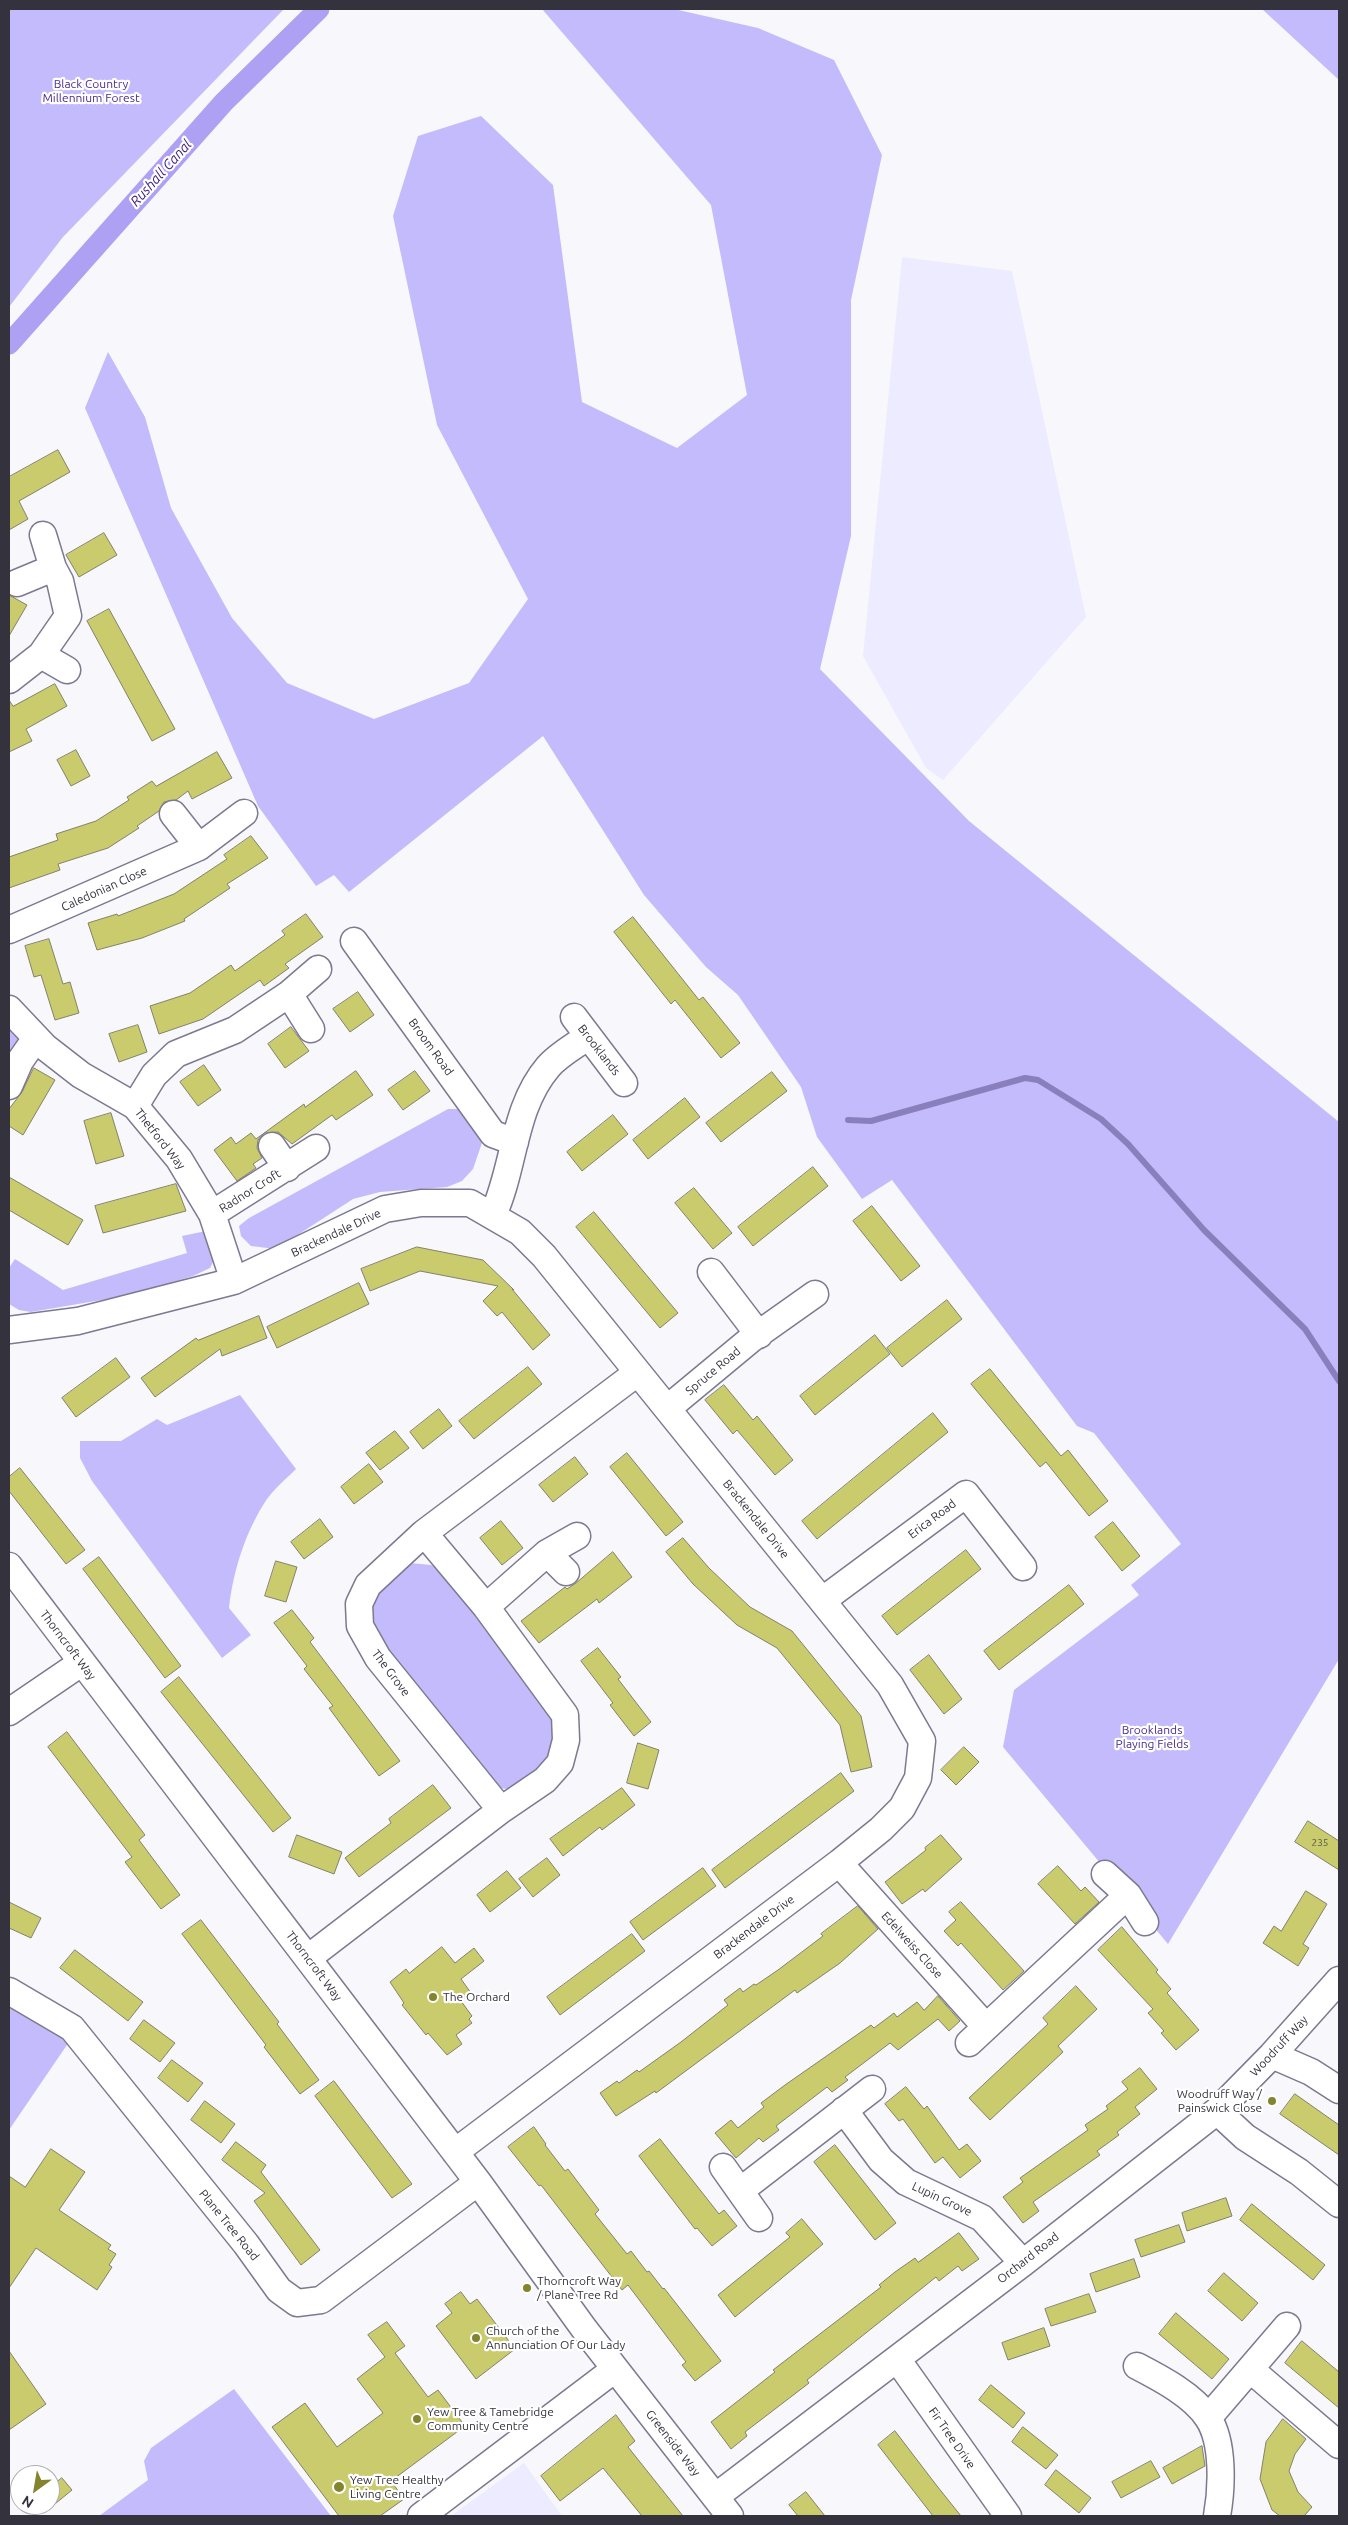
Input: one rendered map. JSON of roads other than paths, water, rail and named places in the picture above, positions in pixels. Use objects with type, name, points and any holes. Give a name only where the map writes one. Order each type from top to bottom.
[{"type":"street","points":[[9,680],[41,654],[68,616],[60,581],[53,568],[43,534]]},
{"type":"street","points":[[17,583],[53,568]]},
{"type":"street","points":[[41,654],[67,670]]},
{"type":"street","name":"Caledonian Close","points":[[9,930],[198,847],[244,813]]},
{"type":"street","points":[[173,814],[198,847]]},
{"type":"street","name":"Broom Road","points":[[354,941],[493,1134],[515,1142]]},
{"type":"street","points":[[135,1106],[154,1075],[176,1054],[235,1030],[289,994],[318,969]]},
{"type":"street","points":[[289,994],[312,1029]]},
{"type":"street","name":"Thetford Way","points":[[9,1010],[36,1038],[82,1075],[135,1106],[178,1160],[212,1214],[234,1281]]},
{"type":"street","name":"Brooklands","points":[[515,1142],[528,1098],[548,1066],[580,1027],[624,1083]]},
{"type":"street","points":[[9,1086],[20,1061],[36,1038]]},
{"type":"street","points":[[493,1215],[502,1195],[515,1142]]},
{"type":"street","name":"Radnor Croft","points":[[272,1146],[287,1168]]},
{"type":"street","name":"Radnor Croft","points":[[212,1214],[316,1148]]},
{"type":"street","name":"Brackendale Drive","points":[[9,1330],[78,1321],[234,1281],[385,1209],[421,1203],[470,1203],[520,1232],[544,1256],[890,1685],[922,1741],[918,1778],[902,1808],[881,1829],[839,1864],[455,2152]]},
{"type":"street","points":[[711,1272],[759,1335]]},
{"type":"street","name":"Spruce Road","points":[[668,1408],[750,1340],[815,1294]]},
{"type":"street","name":"The Grove","points":[[501,1810],[378,1658],[360,1626],[359,1604],[368,1585],[424,1533],[637,1372]]},
{"type":"street","name":"Erica Road","points":[[823,1600],[966,1494],[1023,1567]]},
{"type":"street","points":[[308,1958],[501,1810],[545,1780],[560,1764],[566,1740],[565,1715],[486,1607],[424,1533]]},
{"type":"street","points":[[486,1607],[547,1553],[577,1536]]},
{"type":"street","points":[[547,1553],[566,1572]]},
{"type":"street","name":"Thorncroft Way","points":[[9,1566],[478,2182],[616,2369]]},
{"type":"street","points":[[9,1712],[81,1663]]},
{"type":"street","name":"Edelweiss Close","points":[[839,1864],[978,2035],[1128,1896]]},
{"type":"street","points":[[1105,1874],[1128,1896],[1145,1922]]},
{"type":"street","name":"Woodruff Way","points":[[1217,2111],[1272,2055],[1339,1980]]},
{"type":"street","name":"Plane Tree Road","points":[[9,1991],[72,2028],[246,2244],[279,2290],[297,2303],[321,2300],[478,2182]]},
{"type":"street","points":[[1272,2055],[1311,2072],[1339,2090]]},
{"type":"street","points":[[740,2191],[872,2088]]},
{"type":"street","name":"Lupin Grove","points":[[844,2110],[881,2160],[906,2182],[982,2218],[1022,2263]]},
{"type":"street","points":[[1217,2111],[1244,2137],[1299,2172],[1339,2204]]},
{"type":"street","name":"Orchard Road","points":[[722,2506],[896,2359],[1217,2111]]},
{"type":"street","points":[[723,2167],[759,2218]]},
{"type":"street","points":[[1208,2418],[1287,2326]]},
{"type":"street","name":"Fir Tree Drive","points":[[896,2359],[1008,2516]]},
{"type":"street","points":[[1137,2366],[1160,2378],[1185,2395],[1208,2418],[1219,2447],[1221,2484],[1217,2516]]},
{"type":"street","points":[[422,2516],[616,2369]]},
{"type":"street","name":"Greenside Way","points":[[616,2369],[722,2506]]},
{"type":"street","points":[[1251,2370],[1339,2446]]},
{"type":"waterway","name":"Rushall Canal","points":[[9,344],[224,102],[319,9]]},
{"type":"waterway","points":[[848,1120],[871,1121],[1025,1078],[1038,1080],[1101,1119],[1128,1144],[1204,1230],[1305,1329],[1339,1381]]},
{"type":"place","name":"The Orchard","points":[[433,1997]]},
{"type":"place","name":"Woodruff Way / Painswick Close","points":[[1272,2101]]},
{"type":"place","name":"Thorncroft Way / Plane Tree Rd","points":[[527,2288]]},
{"type":"place","name":"Church of the Annunciation Of Our Lady","points":[[476,2338]]},
{"type":"place","name":"Yew Tree & Tamebridge Community Centre","points":[[417,2419]]},
{"type":"place","name":"Yew Tree Healthy Living Centre","points":[[339,2487]]},
{"type":"park label","name":"Black Country Millennium Forest","points":[[91,91]]},
{"type":"park label","name":"Brooklands Playing Fields","points":[[1152,1737]]}]
